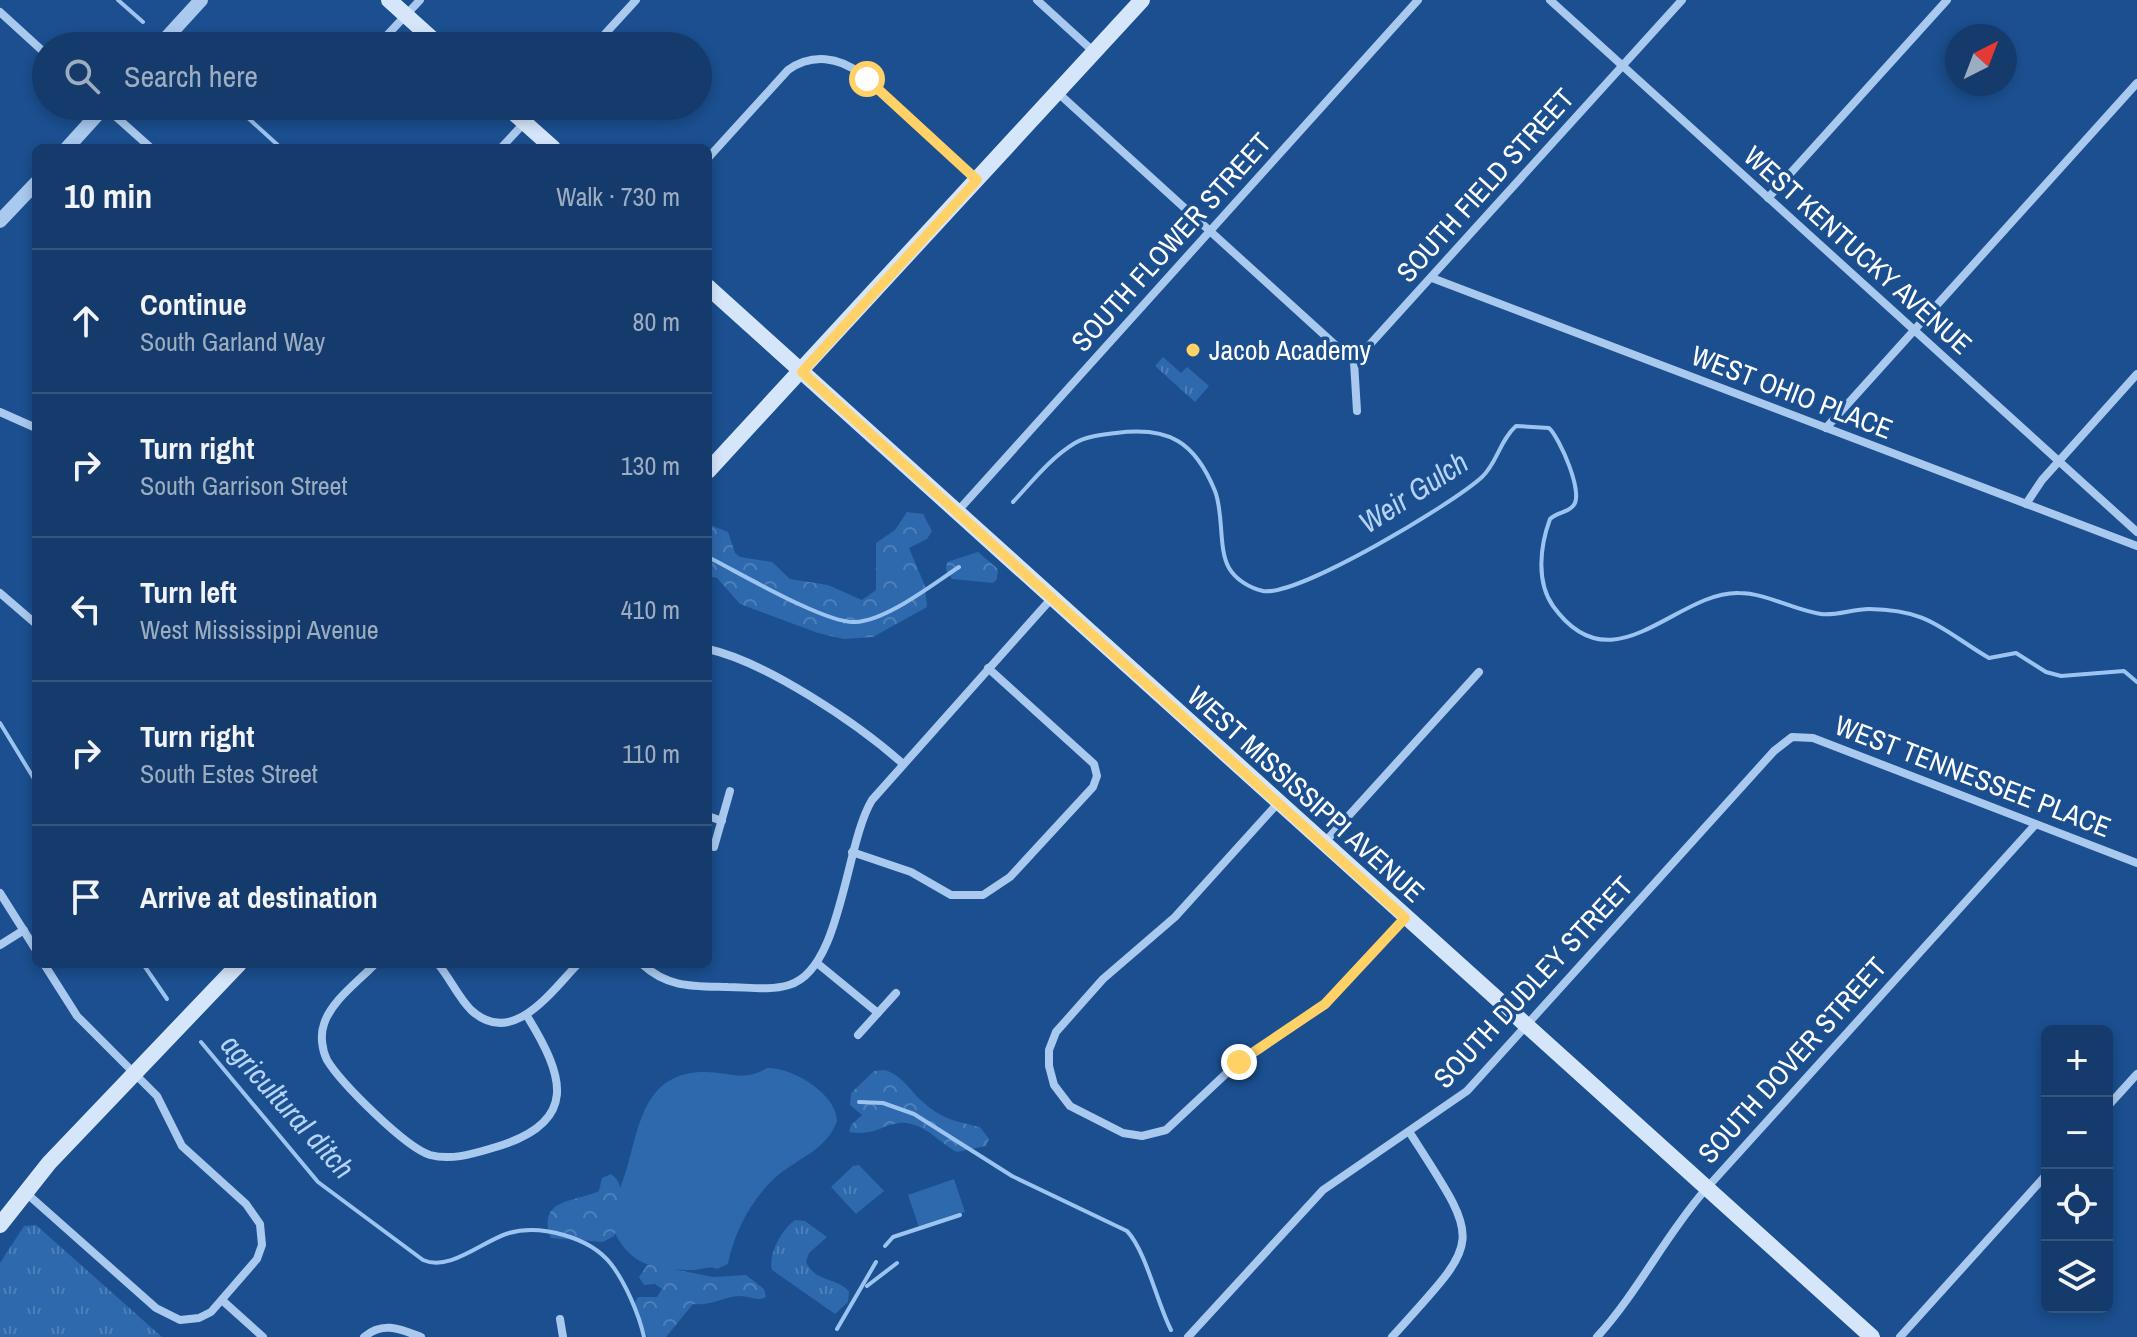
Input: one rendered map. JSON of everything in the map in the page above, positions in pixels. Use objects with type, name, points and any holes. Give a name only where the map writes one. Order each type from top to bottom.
[{"type":"main road","points":[[389,0],[425,32]]},
{"type":"main road","points":[[712,467],[1142,0]]},
{"type":"main road","points":[[521,120],[548,144]]},
{"type":"main road","name":"WEST MISSISSIPPI AVENUE","points":[[712,291],[1705,1190],[1872,1337]]},
{"type":"main road","points":[[0,1225],[25,1191],[235,968]]},
{"type":"street","points":[[172,32],[201,0]]},
{"type":"street","points":[[390,32],[420,0]]},
{"type":"street","points":[[607,32],[636,0]]},
{"type":"street","points":[[1037,0],[1094,52]]},
{"type":"street","name":"SOUTH FLOWER STREET","points":[[956,513],[1418,0]]},
{"type":"street","name":"WEST KENTUCKY AVENUE","points":[[1550,0],[2137,532]]},
{"type":"street","name":"SOUTH FIELD STREET","points":[[1354,362],[1682,0]]},
{"type":"street","points":[[1768,198],[1947,0]]},
{"type":"street","points":[[0,12],[32,41]]},
{"type":"street","points":[[712,154],[788,70],[804,62],[825,59],[843,63],[861,74],[977,180]]},
{"type":"street","points":[[1826,428],[2137,83]]},
{"type":"street","points":[[1057,92],[1354,362],[1357,411]]},
{"type":"street","points":[[71,144],[92,120]]},
{"type":"street","points":[[120,120],[147,144]]},
{"type":"street","points":[[505,144],[527,120]]},
{"type":"street","points":[[0,221],[32,187]]},
{"type":"street","name":"WEST OHIO PLACE","points":[[1432,278],[2137,546]]},
{"type":"street","points":[[2026,504],[2058,461],[2137,374]]},
{"type":"street","points":[[0,412],[32,426]]},
{"type":"street","points":[[0,593],[32,621]]},
{"type":"street","points":[[647,968],[675,985],[772,987],[798,982],[817,963],[828,939],[868,806],[902,763],[1051,599]]},
{"type":"street","points":[[712,651],[764,673],[837,713],[902,763]]},
{"type":"street","points":[[852,852],[911,872],[951,895],[983,895],[1008,880],[1093,787],[1097,776],[1094,764],[988,668]]},
{"type":"street","points":[[1323,844],[1479,672]]},
{"type":"street","name":"WEST TENNESSEE PLACE","points":[[1792,737],[1813,738],[2137,863]]},
{"type":"street","name":"SOUTH DUDLEY STREET","points":[[1188,1337],[1323,1190],[1467,1091],[1774,751],[1792,737]]},
{"type":"street","points":[[714,847],[730,791]]},
{"type":"street","points":[[1278,803],[1181,910],[1103,979],[1056,1032],[1049,1050],[1049,1066],[1054,1085],[1070,1106],[1123,1133],[1142,1136],[1166,1130],[1231,1069],[1325,1004],[1405,918]]},
{"type":"street","points":[[712,817],[722,821]]},
{"type":"street","name":"SOUTH DOVER STREET","points":[[1597,1337],[1628,1300],[1665,1240],[1705,1190],[2035,825]]},
{"type":"street","points":[[0,893],[32,943]]},
{"type":"street","points":[[0,945],[24,930]]},
{"type":"street","points":[[817,963],[878,1013]]},
{"type":"street","points":[[25,1191],[164,1314],[180,1320],[193,1320],[208,1314],[223,1301],[257,1259],[262,1245],[260,1224],[246,1204],[182,1146],[157,1096],[77,1016],[47,968]]},
{"type":"street","points":[[371,968],[325,1020],[323,1051],[337,1073],[400,1135],[428,1154],[466,1156],[518,1141],[548,1117],[557,1096],[556,1071],[527,1016]]},
{"type":"street","points":[[441,968],[465,1002],[480,1016],[499,1022],[527,1016],[574,968]]},
{"type":"street","points":[[858,1035],[896,993]]},
{"type":"street","points":[[2113,1100],[2137,1074]]},
{"type":"street","points":[[1392,1337],[1451,1271],[1464,1242],[1458,1210],[1410,1133]]},
{"type":"street","points":[[1900,1337],[2041,1181]]},
{"type":"street","points":[[223,1301],[263,1337]]},
{"type":"street","points":[[560,1319],[563,1337]]},
{"type":"street","points":[[364,1337],[386,1327],[421,1337]]},
{"type":"green space","points":[[1163,357],[1181,373],[1187,367],[1209,386],[1195,402],[1155,366]]},
{"type":"green space","points":[[907,512],[923,514],[932,531],[927,539],[909,548],[925,586],[927,607],[873,637],[844,639],[818,633],[740,604],[717,578],[712,577],[712,526],[728,532],[735,553],[740,557],[772,562],[790,579],[828,585],[862,600],[876,590],[876,543],[895,530]]},
{"type":"green space","points":[[978,552],[998,569],[997,579],[993,583],[952,579],[946,570],[947,562]]},
{"type":"green space","points":[[767,1068],[800,1077],[821,1092],[835,1111],[837,1121],[832,1131],[819,1146],[777,1176],[752,1205],[740,1228],[728,1264],[717,1269],[677,1270],[640,1261],[622,1245],[609,1218],[639,1126],[654,1095],[665,1083],[681,1075],[711,1072],[743,1076]]},
{"type":"green space","points":[[884,1070],[901,1079],[937,1113],[980,1127],[989,1139],[986,1146],[957,1152],[923,1129],[908,1123],[892,1124],[865,1133],[849,1132],[851,1125],[862,1115],[850,1105],[851,1093],[874,1071]]},
{"type":"green space","points":[[859,1165],[884,1191],[856,1214],[831,1187],[853,1166]]},
{"type":"green space","points":[[611,1174],[622,1194],[614,1236],[603,1242],[551,1238],[549,1215],[554,1208],[599,1191],[602,1178]]},
{"type":"green space","points":[[954,1179],[965,1212],[919,1227],[908,1195]]},
{"type":"green space","points":[[795,1220],[805,1221],[827,1237],[809,1253],[806,1262],[815,1273],[849,1291],[848,1302],[835,1314],[772,1270],[777,1242]]},
{"type":"green space","points":[[36,1225],[162,1337],[0,1337],[0,1263],[24,1226]]},
{"type":"green space","points":[[648,1264],[713,1277],[746,1275],[764,1289],[766,1297],[740,1296],[693,1304],[666,1337],[647,1337],[634,1304],[638,1297],[657,1297],[662,1289],[655,1284],[644,1285],[639,1277]]},
{"type":"waterway","name":"Weir Gulch","points":[[118,0],[143,22]]},
{"type":"waterway","name":"Weir Gulch","points":[[250,120],[277,144]]},
{"type":"waterway","name":"Weir Gulch","points":[[1013,502],[1049,463],[1080,441],[1135,431],[1165,435],[1189,449],[1207,474],[1218,500],[1223,551],[1232,572],[1258,590],[1281,589],[1375,546],[1466,490],[1487,471],[1516,426],[1549,428],[1569,466],[1576,500],[1571,508],[1550,519],[1542,552],[1544,586],[1553,606],[1576,629],[1599,639],[1622,638],[1715,596],[1739,593],[1821,614],[1869,609],[1907,613],[1934,623],[1989,658],[2016,653],[2046,672],[2061,676],[2124,671],[2137,682]]},
{"type":"waterway","name":"Weir Gulch","points":[[712,559],[824,615],[855,622],[895,609],[959,567]]},
{"type":"waterway","name":"agricultural ditch","points":[[0,723],[32,775]]},
{"type":"waterway","name":"agricultural ditch","points":[[146,968],[167,999]]},
{"type":"waterway","name":"agricultural ditch","points":[[201,1042],[318,1182],[423,1260],[433,1263],[455,1259],[509,1233],[535,1230],[564,1235],[591,1246],[611,1264],[631,1299],[644,1337]]},
{"type":"waterway","points":[[859,1102],[883,1103],[914,1114],[1012,1176],[1127,1231],[1146,1264],[1171,1330]]},
{"type":"waterway","points":[[885,1246],[893,1237],[960,1215]]},
{"type":"waterway","points":[[837,1329],[876,1262]]},
{"type":"waterway","points":[[867,1286],[897,1263]]},
{"type":"place","name":"Jacob Academy","points":[[1193,350]]},
{"type":"route","points":[[867,79],[977,180],[802,372],[1405,918],[1325,1004],[1239,1062]]}]
